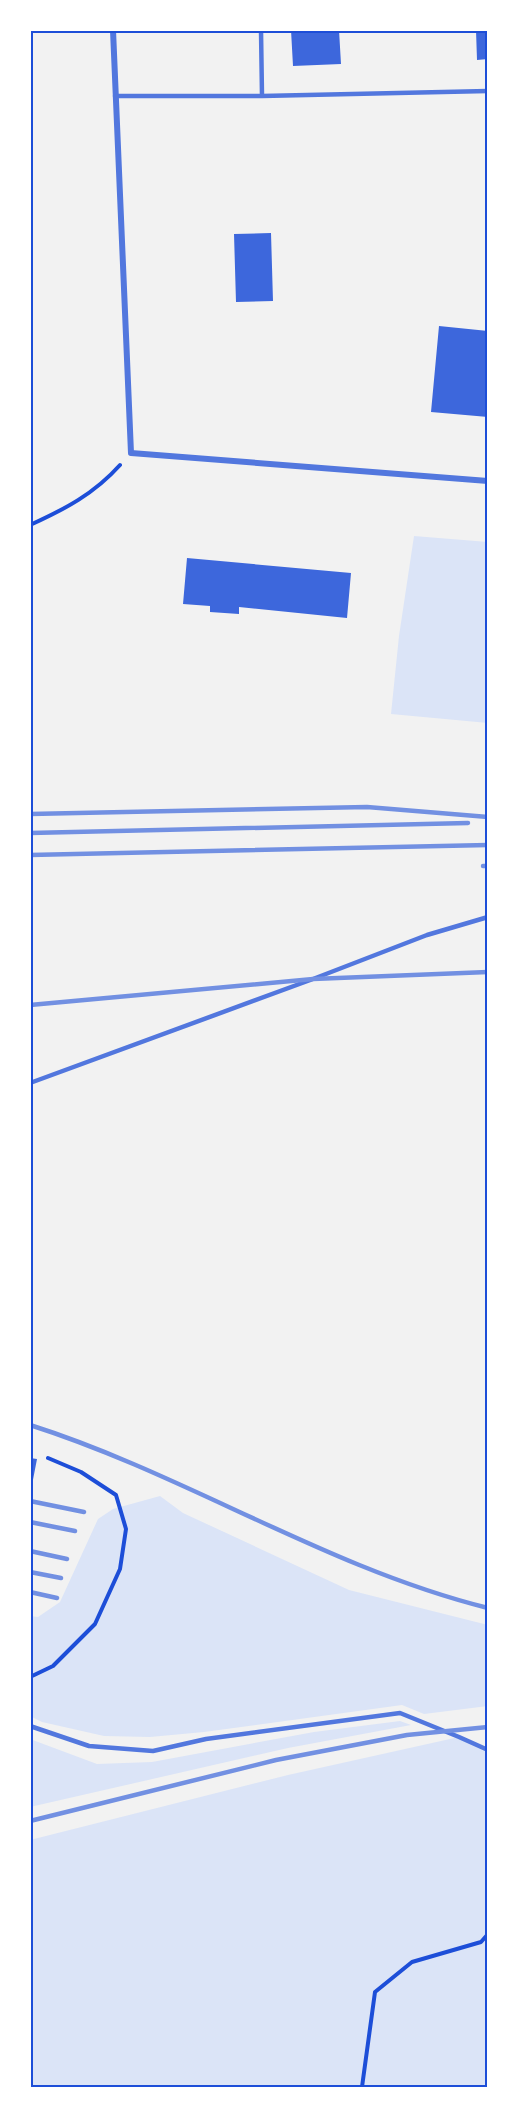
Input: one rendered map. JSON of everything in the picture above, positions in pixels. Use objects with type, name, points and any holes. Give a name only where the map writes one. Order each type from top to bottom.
[{"type":"street","points":[[113,30],[131,453],[488,481]]},
{"type":"lane","points":[[261,30],[262,96]]},
{"type":"lane","points":[[116,96],[262,96],[488,91]]},
{"type":"lane","points":[[30,1083],[428,935],[488,917]]},
{"type":"lane","points":[[30,1726],[89,1746],[153,1751],[206,1739],[400,1713],[488,1750]]},
{"type":"path","points":[[30,525],[68,507],[104,483],[131,453]]},
{"type":"path","points":[[30,1677],[53,1666],[95,1624],[120,1569],[126,1529],[116,1496],[81,1472],[48,1458]]},
{"type":"path","points":[[362,2087],[375,1992],[412,1962],[481,1942],[488,1934]]},
{"type":"shaded area","points":[[414,536],[488,542],[488,723],[391,714],[399,636]]},
{"type":"shaded area","points":[[160,1496],[183,1513],[349,1590],[488,1625],[488,1706],[424,1714],[402,1705],[204,1732],[150,1737],[104,1736],[42,1722],[30,1716],[30,1616],[38,1617],[60,1602],[98,1519],[113,1509]]},
{"type":"shaded area","points":[[400,1721],[411,1725],[288,1748],[30,1807],[30,1739],[97,1764],[152,1762],[314,1732]]},
{"type":"shaded area","points":[[459,1737],[488,1750],[488,2087],[30,2087],[30,1840],[288,1775]]},
{"type":"building","points":[[291,30],[339,30],[341,64],[293,66]]},
{"type":"building","points":[[476,30],[488,30],[488,59],[477,60]]},
{"type":"building","points":[[271,233],[273,301],[236,302],[234,234]]},
{"type":"building","points":[[439,326],[488,331],[488,417],[431,412]]},
{"type":"building","points":[[187,558],[351,573],[347,618],[239,607],[239,614],[210,612],[210,606],[183,604]]},
{"type":"building","points":[[30,1458],[37,1459],[31,1490],[30,1490]]},
{"type":"railway","points":[[30,814],[367,807],[488,817]]},
{"type":"railway","points":[[30,833],[468,823]]},
{"type":"railway","points":[[30,855],[488,845]]},
{"type":"railway","points":[[483,866],[488,866]]},
{"type":"railway","points":[[30,1005],[313,979],[488,972]]},
{"type":"railway","points":[[30,1425],[145,1469],[371,1570],[429,1591],[488,1608]]},
{"type":"railway","points":[[30,1501],[84,1512]]},
{"type":"railway","points":[[30,1522],[75,1531]]},
{"type":"railway","points":[[30,1551],[67,1559]]},
{"type":"railway","points":[[30,1572],[61,1578]]},
{"type":"railway","points":[[30,1592],[57,1598]]},
{"type":"railway","points":[[30,1821],[276,1760],[407,1735],[488,1727]]}]
